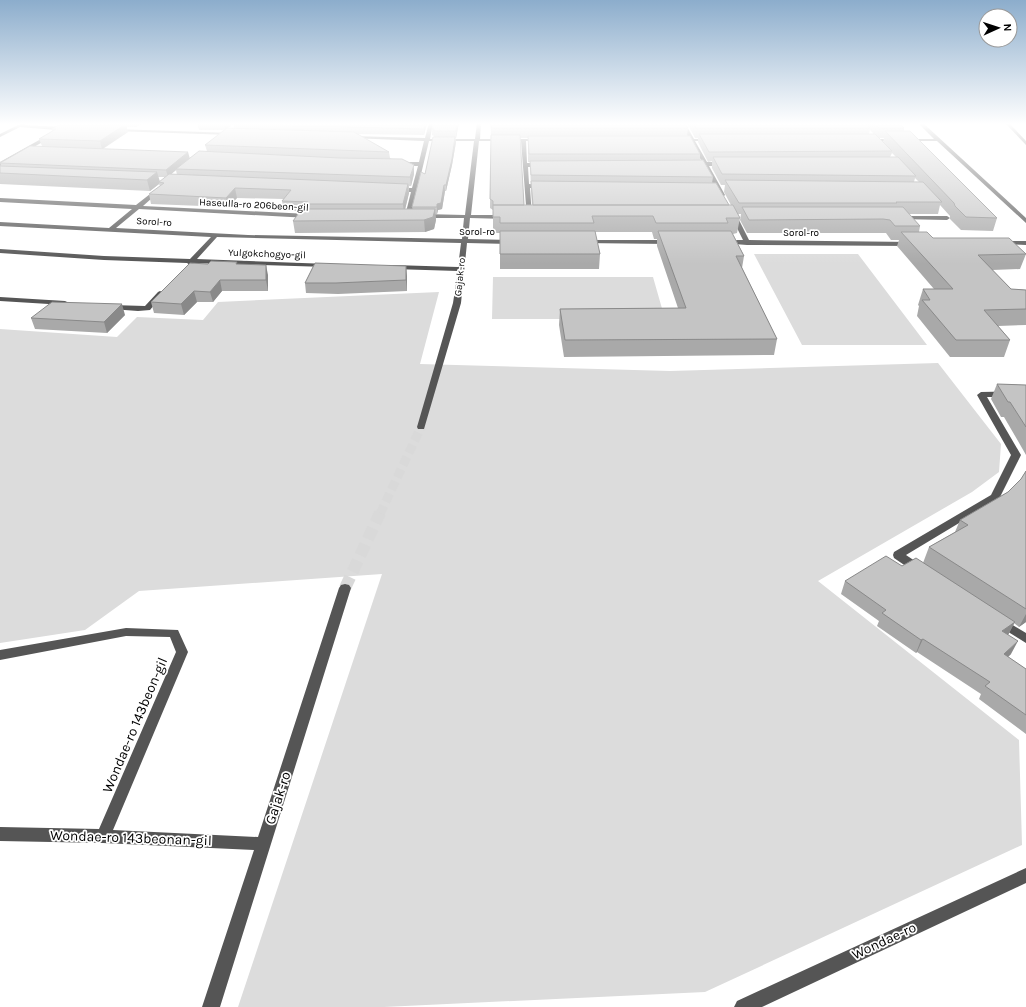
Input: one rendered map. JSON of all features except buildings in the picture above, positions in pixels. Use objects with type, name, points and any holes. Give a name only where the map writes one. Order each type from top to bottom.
[{"type":"street","points":[[408,216],[419,170]]},
{"type":"street","name":"Gajak-ro","points":[[421,427],[457,303],[474,170]]},
{"type":"street","points":[[525,170],[529,217]]},
{"type":"street","points":[[709,170],[725,200]]},
{"type":"street","points":[[971,170],[1026,221]]},
{"type":"street","points":[[110,230],[164,185]]},
{"type":"street","points":[[527,186],[550,187]]},
{"type":"street","points":[[711,188],[726,188]]},
{"type":"street","points":[[391,190],[414,190]]},
{"type":"street","name":"Haseulla-ro 206beon-gil","points":[[0,200],[312,216]]},
{"type":"street","points":[[728,206],[747,242]]},
{"type":"street","points":[[892,218],[947,218],[941,213]]},
{"type":"street","points":[[400,216],[514,217]]},
{"type":"street","points":[[521,217],[537,217]]},
{"type":"street","points":[[727,218],[743,218]]},
{"type":"street","name":"Sorol-ro","points":[[1,225],[216,235],[464,242],[519,242]]},
{"type":"street","points":[[190,264],[216,235]]},
{"type":"street","points":[[574,242],[676,242]]},
{"type":"street","name":"Sorol-ro","points":[[716,242],[922,244]]},
{"type":"street","points":[[996,243],[1026,243]]},
{"type":"street","name":"Yulgokchogyo-gil","points":[[0,251],[190,264],[333,266]]},
{"type":"street","points":[[386,267],[461,269]]},
{"type":"street","points":[[100,306],[138,309],[147,308],[167,287]]},
{"type":"street","points":[[0,299],[69,304]]},
{"type":"street","points":[[930,576],[898,556],[995,497],[1016,454],[981,395],[1026,394]]},
{"type":"street","name":"Gajak-ro","points":[[211,1007],[345,588]]},
{"type":"street","points":[[994,618],[1026,639]]},
{"type":"street","name":"Wondae-ro 143beon-gil","points":[[0,655],[126,632],[174,633],[182,652],[103,836]]},
{"type":"street","name":"Wondae-ro 143beonan-gil","points":[[0,834],[103,836],[263,844]]},
{"type":"street","name":"Wondae-ro","points":[[743,1007],[1026,875]]},
{"type":"shaded area","points":[[754,254],[858,254],[927,345],[802,345]]},
{"type":"shaded area","points":[[493,277],[653,277],[665,319],[492,319]]},
{"type":"shaded area","points":[[439,292],[420,364],[670,371],[938,363],[1001,444],[999,472],[972,492],[818,581],[1019,740],[1022,845],[705,992],[384,1007],[238,1007],[382,574],[139,591],[85,630],[0,643],[0,329],[117,337],[137,317],[203,320],[218,302]]},
{"type":"tunnel","points":[[380,514],[421,427]]},
{"type":"tunnel","points":[[345,588],[380,513]]}]
